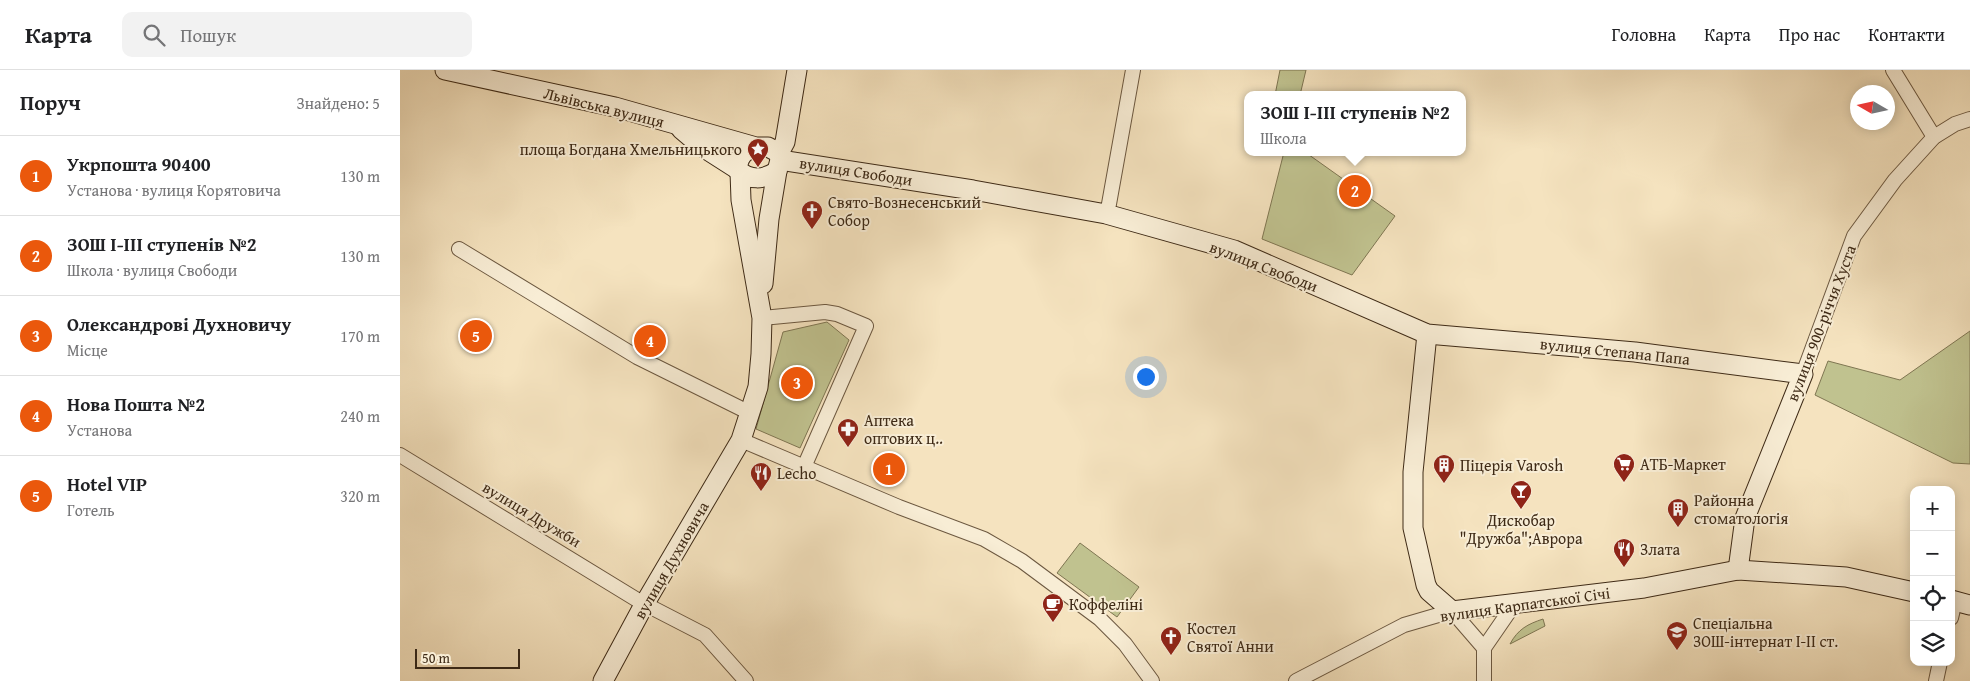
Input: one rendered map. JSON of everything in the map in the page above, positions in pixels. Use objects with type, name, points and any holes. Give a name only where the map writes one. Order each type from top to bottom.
[{"type":"main road","name":"Львівська вулиця","points":[[445,70],[615,107],[756,147]]},
{"type":"main road","points":[[741,440],[758,387],[769,219],[779,161],[785,142],[797,70]]},
{"type":"main road","name":"Львівська вулиця","points":[[676,125],[701,146],[739,171]]},
{"type":"main road","points":[[762,313],[741,200],[739,160],[743,152],[756,147],[768,147],[779,161]]},
{"type":"main road","points":[[739,171],[750,177],[760,179],[779,161]]},
{"type":"main road","name":"вулиця Свободи","points":[[779,161],[973,190],[1106,214],[1234,250],[1427,334]]},
{"type":"main road","points":[[1427,334],[1413,472],[1413,528],[1426,586],[1429,591],[1452,611]]},
{"type":"main road","name":"вулиця Степана Папа","points":[[1427,334],[1635,352],[1803,374]]},
{"type":"main road","name":"вулиця 900-річчя Хуста","points":[[1738,570],[1744,518],[1803,374]]},
{"type":"main road","name":"вулиця Духновича","points":[[603,681],[645,603],[741,440]]},
{"type":"main road","name":"вулиця Карпатської Січі","points":[[1452,611],[1644,588],[1738,570],[1846,577],[1910,591]]},
{"type":"street","points":[[1106,214],[1133,70]]},
{"type":"street","points":[[1893,70],[1934,137]]},
{"type":"street","name":"вулиця 900-річчя Хуста","points":[[1803,374],[1854,236],[1895,180],[1934,137],[1955,124],[1970,119]]},
{"type":"street","points":[[459,249],[637,357],[750,413]]},
{"type":"street","points":[[762,313],[825,312],[836,314],[866,326],[804,467]]},
{"type":"street","points":[[741,440],[899,507],[984,539],[1022,561],[1100,619],[1125,644],[1152,681]]},
{"type":"street","name":"вулиця Дружби","points":[[400,455],[645,603],[705,635],[746,681]]},
{"type":"street","points":[[1484,681],[1484,648],[1515,603]]},
{"type":"street","points":[[1452,611],[1484,648]]},
{"type":"street","name":"вулиця Карпатської Січі","points":[[1296,681],[1404,625],[1452,611]]},
{"type":"street","points":[[1936,681],[1939,666]]},
{"type":"green space","points":[[1280,70],[1306,70],[1301,91],[1276,91]]},
{"type":"green space","points":[[1283,156],[1311,156],[1395,216],[1352,275],[1262,239]]},
{"type":"green space","points":[[827,322],[849,340],[800,448],[756,429],[783,332]]},
{"type":"green space","points":[[1970,331],[1970,464],[1953,463],[1815,395],[1828,361],[1900,380]]},
{"type":"green space","points":[[1080,543],[1139,587],[1117,617],[1057,573]]},
{"type":"green space","points":[[1543,619],[1545,626],[1510,644],[1516,634]]},
{"type":"place","name":"площа Богдана Хмельницького","points":[[758,168]]},
{"type":"place","name":"ЗОШ І-ІІІ ступенів №2","points":[[1355,191]]},
{"type":"place","name":"Свято-Вознесенський Собор","points":[[812,230]]},
{"type":"place","name":"Hotel VIP","points":[[476,336]]},
{"type":"place","name":"Нова Пошта №2","points":[[650,341]]},
{"type":"place","name":"Олександрові Духновичу","points":[[797,383]]},
{"type":"place","name":"Аптека оптових ц‥","points":[[848,448]]},
{"type":"place","name":"Укрпошта 90400","points":[[889,469]]},
{"type":"place","name":"АТБ-Маркет","points":[[1624,483]]},
{"type":"place","name":"Піцерія Varosh","points":[[1444,484]]},
{"type":"place","name":"Lecho","points":[[761,492]]},
{"type":"place","name":"Дискобар \"Дружба\";Аврора","points":[[1521,510]]},
{"type":"place","name":"Районна стоматологія","points":[[1678,528]]},
{"type":"place","name":"Злата","points":[[1624,568]]},
{"type":"place","name":"Коффеліні","points":[[1053,623]]},
{"type":"place","name":"Спеціальна ЗОШ-інтернат І-ІІ ст.","points":[[1677,651]]},
{"type":"place","name":"Костел Святої Анни","points":[[1171,656]]}]
